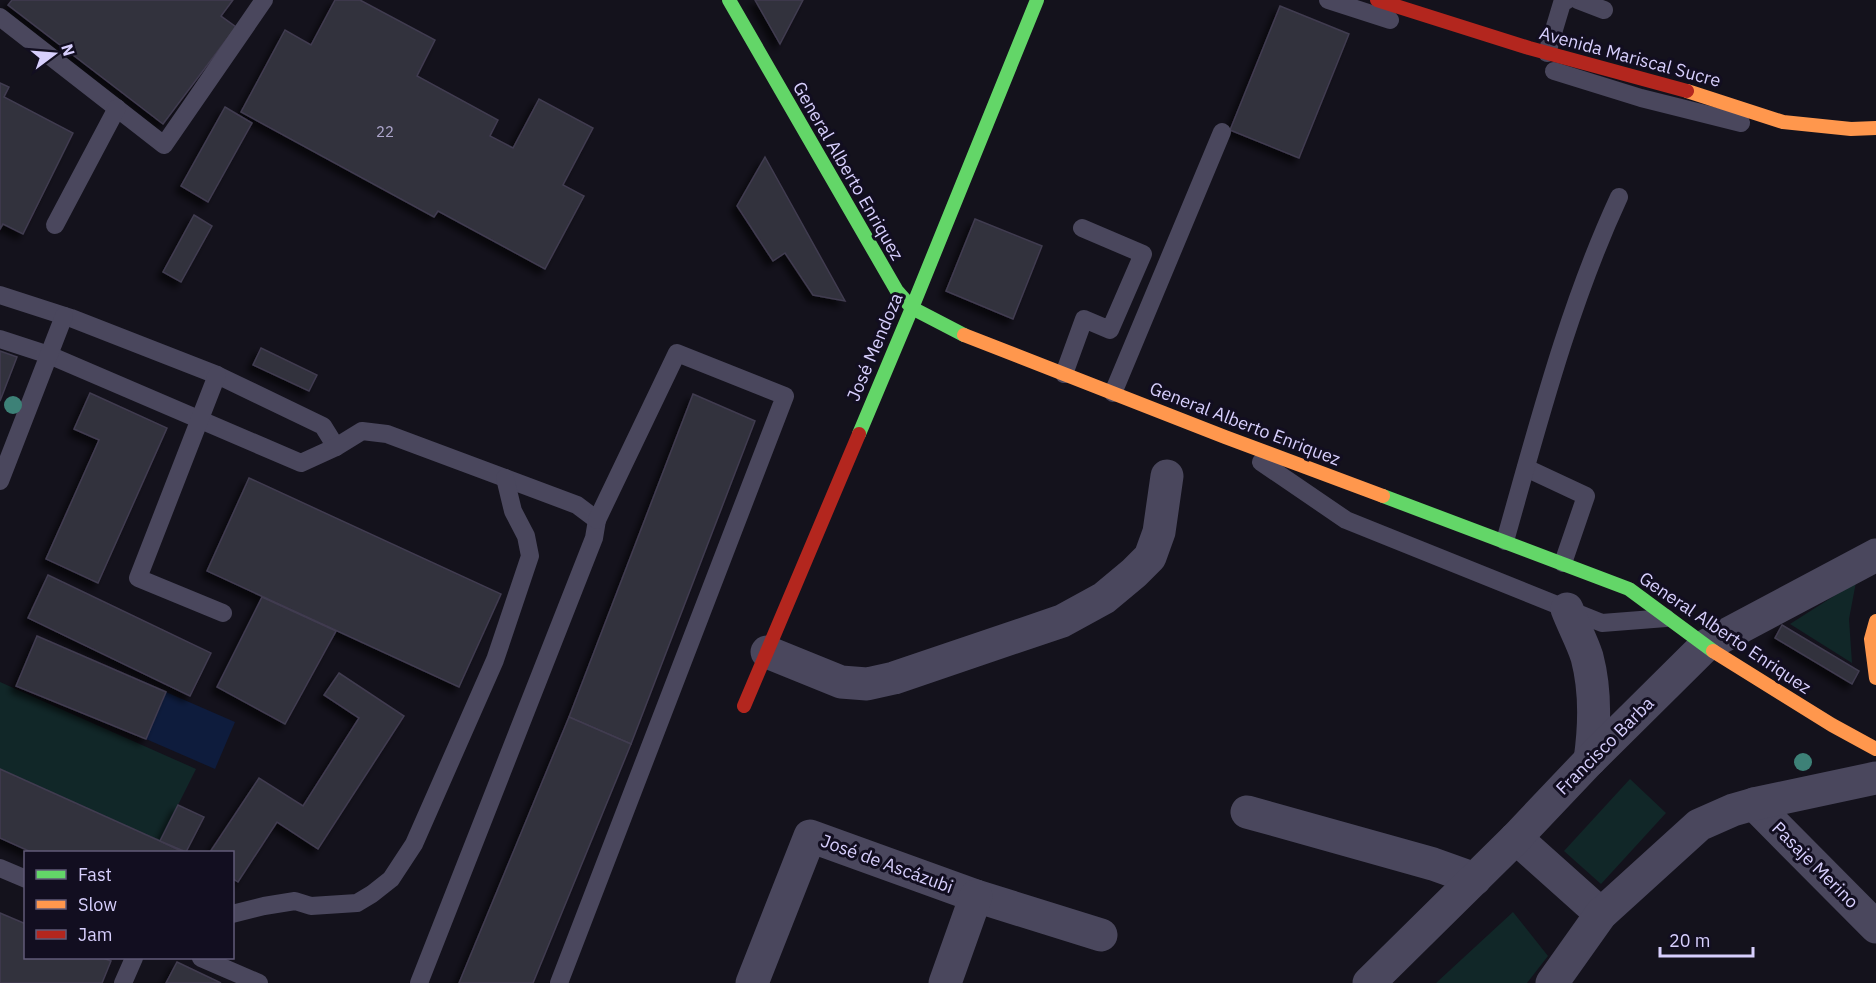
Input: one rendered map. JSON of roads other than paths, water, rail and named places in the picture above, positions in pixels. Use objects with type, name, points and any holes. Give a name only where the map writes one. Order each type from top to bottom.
[{"type":"main road","name":"General Alberto Enriquez","points":[[729,0],[897,291],[912,308],[955,331],[1064,374],[1629,589],[1705,646],[1832,725],[1876,748]]},
{"type":"main road","name":"José Mendoza","points":[[744,706],[912,308],[1037,0]]},
{"type":"main road","name":"Avenida Mariscal Sucre","points":[[1377,0],[1547,53],[1718,100],[1783,122],[1851,129],[1876,128]]},
{"type":"main road","points":[[1876,621],[1871,639],[1876,678]]},
{"type":"street","points":[[767,652],[841,682],[867,684],[894,678],[1062,621],[1104,598],[1150,557],[1159,532],[1167,476]]},
{"type":"street","name":"Francisco Barba","points":[[1369,983],[1705,646],[1876,555]]},
{"type":"street","points":[[1567,609],[1587,655],[1594,692],[1594,729],[1590,760]]},
{"type":"street","points":[[1552,983],[1601,914],[1699,825],[1733,810],[1754,804],[1876,778]]},
{"type":"street","name":"Pasaje Merino","points":[[1754,804],[1876,927]]},
{"type":"street","points":[[1247,812],[1432,864],[1475,879]]},
{"type":"street","name":"José de Ascázubi","points":[[752,983],[810,836],[976,896],[1101,935]]},
{"type":"street","points":[[1516,838],[1601,914]]},
{"type":"street","name":"José de Ascázubi","points":[[945,983],[976,896]]},
{"type":"lane","points":[[0,17],[164,145],[264,0]]},
{"type":"lane","points":[[1328,0],[1641,98],[1802,138],[1876,137]]},
{"type":"lane","points":[[1547,53],[1562,3],[1568,0]]},
{"type":"lane","points":[[1578,0],[1604,10]]},
{"type":"lane","points":[[55,225],[117,108]]},
{"type":"lane","points":[[1113,393],[1222,132]]},
{"type":"lane","points":[[1505,541],[1570,322],[1597,244],[1619,197]]},
{"type":"lane","points":[[1064,374],[1084,319],[1110,330],[1143,254],[1082,228]]},
{"type":"lane","points":[[0,295],[155,349],[217,375],[323,426],[336,447]]},
{"type":"lane","points":[[0,481],[64,316]]},
{"type":"lane","points":[[0,339],[49,355],[301,463],[336,447],[362,430],[387,434],[577,505],[597,519]]},
{"type":"lane","points":[[419,983],[594,538],[597,519],[677,353],[785,396],[559,983]]},
{"type":"lane","points":[[217,375],[138,578],[223,613]]},
{"type":"lane","points":[[1225,437],[1346,520],[1602,623],[1668,618]]},
{"type":"lane","points":[[1526,468],[1586,496],[1563,563]]},
{"type":"lane","points":[[234,914],[295,901],[311,906],[357,903],[391,879],[414,844],[495,660],[530,556],[526,536],[513,510],[505,478]]},
{"type":"lane","points":[[0,868],[24,878]]},
{"type":"lane","points":[[123,983],[133,959]]},
{"type":"lane","points":[[205,959],[259,983]]},
{"type":"water","points":[[166,692],[235,722],[215,769],[146,739]]}]
